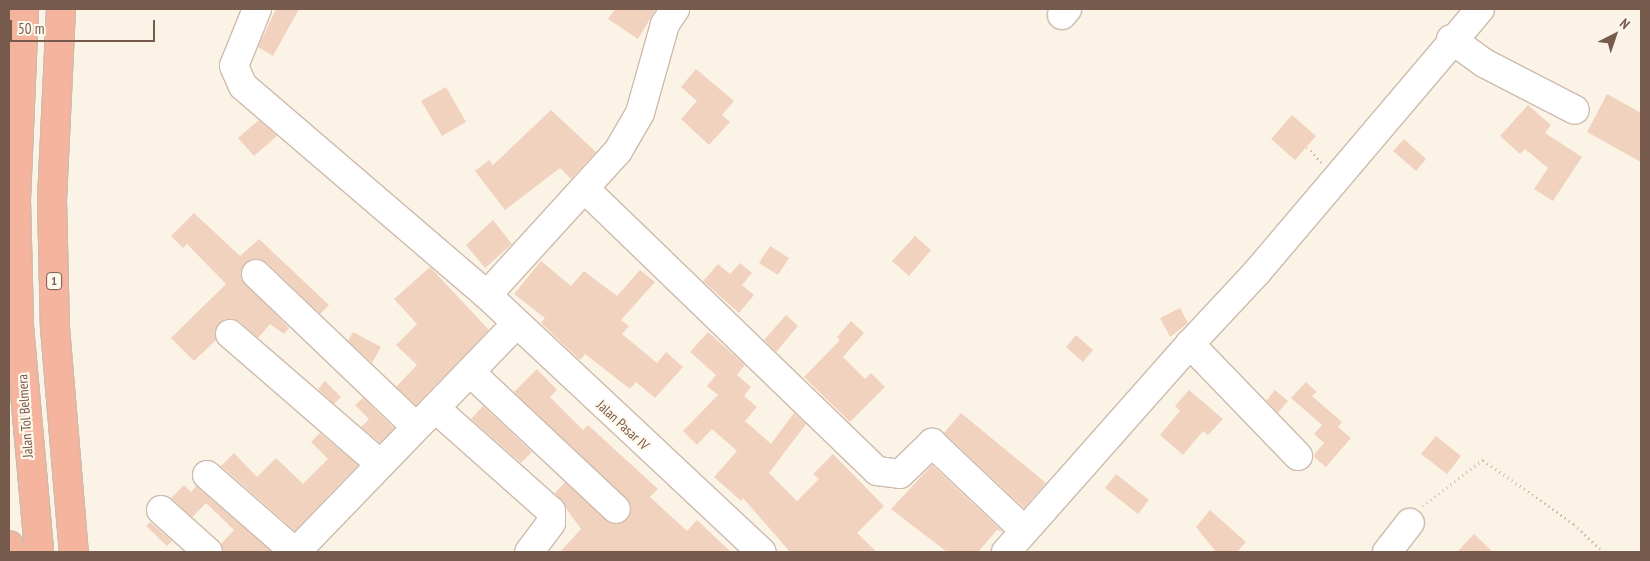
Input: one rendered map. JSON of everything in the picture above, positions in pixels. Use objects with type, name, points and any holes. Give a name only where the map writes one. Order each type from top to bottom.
[{"type":"highway","name":"Jalan Tol Belmera","points":[[24,9],[16,200],[19,326],[39,552]]},
{"type":"highway","name":"1","points":[[61,9],[52,199],[54,278],[74,552]]},
{"type":"highway","points":[[9,545],[11,552]]},
{"type":"street","name":"Jalan Pasar IV","points":[[257,9],[234,66],[243,86],[487,295],[515,326],[762,552]]},
{"type":"street","points":[[487,295],[618,152],[640,114],[665,24],[675,9]]},
{"type":"street","points":[[1006,552],[1190,344],[1258,271],[1451,40],[1480,9]]},
{"type":"street","points":[[1451,40],[1484,63],[1575,110]]},
{"type":"street","points":[[586,189],[877,471],[900,474],[932,443],[1024,530]]},
{"type":"street","points":[[256,274],[416,426]]},
{"type":"street","points":[[207,475],[295,552],[515,326]]},
{"type":"street","points":[[230,334],[380,464]]},
{"type":"street","points":[[1190,344],[1298,456]]},
{"type":"street","points":[[470,372],[616,508]]},
{"type":"street","points":[[435,408],[551,511],[551,523],[538,549]]},
{"type":"street","points":[[161,510],[208,552]]},
{"type":"street","points":[[1387,552],[1410,523]]},
{"type":"path","points":[[1410,523],[1429,499],[1483,460],[1574,524],[1604,552]]},
{"type":"building","points":[[276,9],[299,9],[273,56],[258,47]]},
{"type":"building","points":[[615,9],[656,9],[638,39],[608,19]]},
{"type":"building","points":[[696,69],[734,101],[722,115],[730,122],[709,145],[681,119],[697,101],[681,87]]},
{"type":"building","points":[[446,87],[466,122],[442,136],[421,101]]},
{"type":"building","points":[[1607,94],[1641,113],[1641,162],[1587,132]]},
{"type":"building","points":[[1528,105],[1551,125],[1545,133],[1582,157],[1553,201],[1534,189],[1548,168],[1525,149],[1520,154],[1500,136]]},
{"type":"building","points":[[551,110],[596,152],[571,179],[560,168],[505,210],[475,171],[489,160],[493,165]]},
{"type":"building","points":[[1292,115],[1316,136],[1295,160],[1271,139]]},
{"type":"building","points":[[259,120],[277,136],[254,156],[238,138]]},
{"type":"building","points":[[1404,139],[1426,159],[1416,171],[1393,151]]},
{"type":"building","points":[[194,213],[240,256],[259,239],[329,305],[320,314],[267,263],[251,259],[241,270],[241,279],[289,328],[284,334],[270,324],[258,338],[240,322],[224,319],[215,331],[216,340],[194,361],[171,338],[226,284],[187,244],[183,248],[171,236]]},
{"type":"building","points":[[493,220],[512,244],[485,268],[466,245]]},
{"type":"building","points":[[915,236],[931,250],[909,276],[892,261]]},
{"type":"building","points":[[770,246],[789,258],[778,275],[759,263]]},
{"type":"building","points":[[541,261],[571,286],[584,271],[617,296],[640,270],[655,282],[621,320],[629,326],[622,334],[657,363],[666,352],[683,367],[655,398],[636,382],[630,389],[585,354],[580,360],[541,323],[545,318],[514,294]]},
{"type":"building","points":[[740,263],[752,273],[742,285],[754,295],[739,313],[703,281],[718,264],[730,274]]},
{"type":"building","points":[[430,267],[489,330],[416,405],[396,387],[417,365],[396,345],[417,324],[394,299]]},
{"type":"building","points":[[1180,308],[1188,323],[1170,337],[1160,318]]},
{"type":"building","points":[[786,315],[798,326],[776,352],[764,340]]},
{"type":"building","points":[[851,321],[864,333],[843,357],[865,379],[871,373],[885,387],[850,422],[804,377],[840,340],[837,337]]},
{"type":"building","points":[[353,332],[381,347],[372,363],[348,341]]},
{"type":"building","points":[[708,332],[745,365],[737,375],[751,387],[744,396],[757,407],[745,421],[771,444],[794,413],[806,424],[769,473],[797,501],[819,479],[813,474],[833,454],[884,506],[857,533],[877,552],[790,552],[743,498],[741,501],[714,477],[737,451],[712,429],[697,445],[683,431],[718,395],[707,386],[716,375],[690,352]]},
{"type":"building","points":[[1076,335],[1093,350],[1083,362],[1066,347]]},
{"type":"building","points":[[537,369],[557,390],[550,397],[583,430],[588,425],[658,489],[650,497],[687,531],[697,520],[731,552],[560,552],[581,529],[555,493],[565,482],[612,524],[627,520],[631,505],[514,392]]},
{"type":"building","points":[[325,381],[341,397],[334,404],[318,389]]},
{"type":"building","points":[[1306,382],[1317,392],[1312,396],[1342,422],[1338,427],[1351,438],[1326,467],[1313,456],[1324,443],[1314,434],[1322,425],[1291,398]]},
{"type":"building","points":[[1189,390],[1223,419],[1208,435],[1203,431],[1183,455],[1160,435],[1180,411],[1175,406]]},
{"type":"building","points":[[1275,390],[1288,401],[1278,413],[1266,401]]},
{"type":"building","points":[[363,398],[394,428],[380,443],[361,427],[369,419],[355,405]]},
{"type":"building","points":[[483,406],[532,452],[521,463],[471,419]]},
{"type":"building","points":[[961,413],[1046,483],[1024,508],[944,433]]},
{"type":"building","points":[[320,433],[358,465],[295,531],[221,466],[234,453],[257,477],[276,458],[303,484],[328,459],[311,442]]},
{"type":"building","points":[[1436,436],[1461,456],[1447,474],[1421,454]]},
{"type":"building","points":[[932,465],[1003,532],[997,530],[978,552],[947,552],[891,509]]},
{"type":"building","points":[[1116,474],[1149,500],[1138,514],[1105,488]]},
{"type":"building","points":[[184,485],[191,492],[196,486],[272,552],[223,552],[221,544],[234,530],[206,503],[192,517],[171,498]]},
{"type":"building","points":[[1210,510],[1246,542],[1237,552],[1216,552],[1196,527]]},
{"type":"building","points":[[150,522],[172,541],[167,546],[146,526]]},
{"type":"building","points":[[1474,534],[1493,552],[1457,552]]}]
